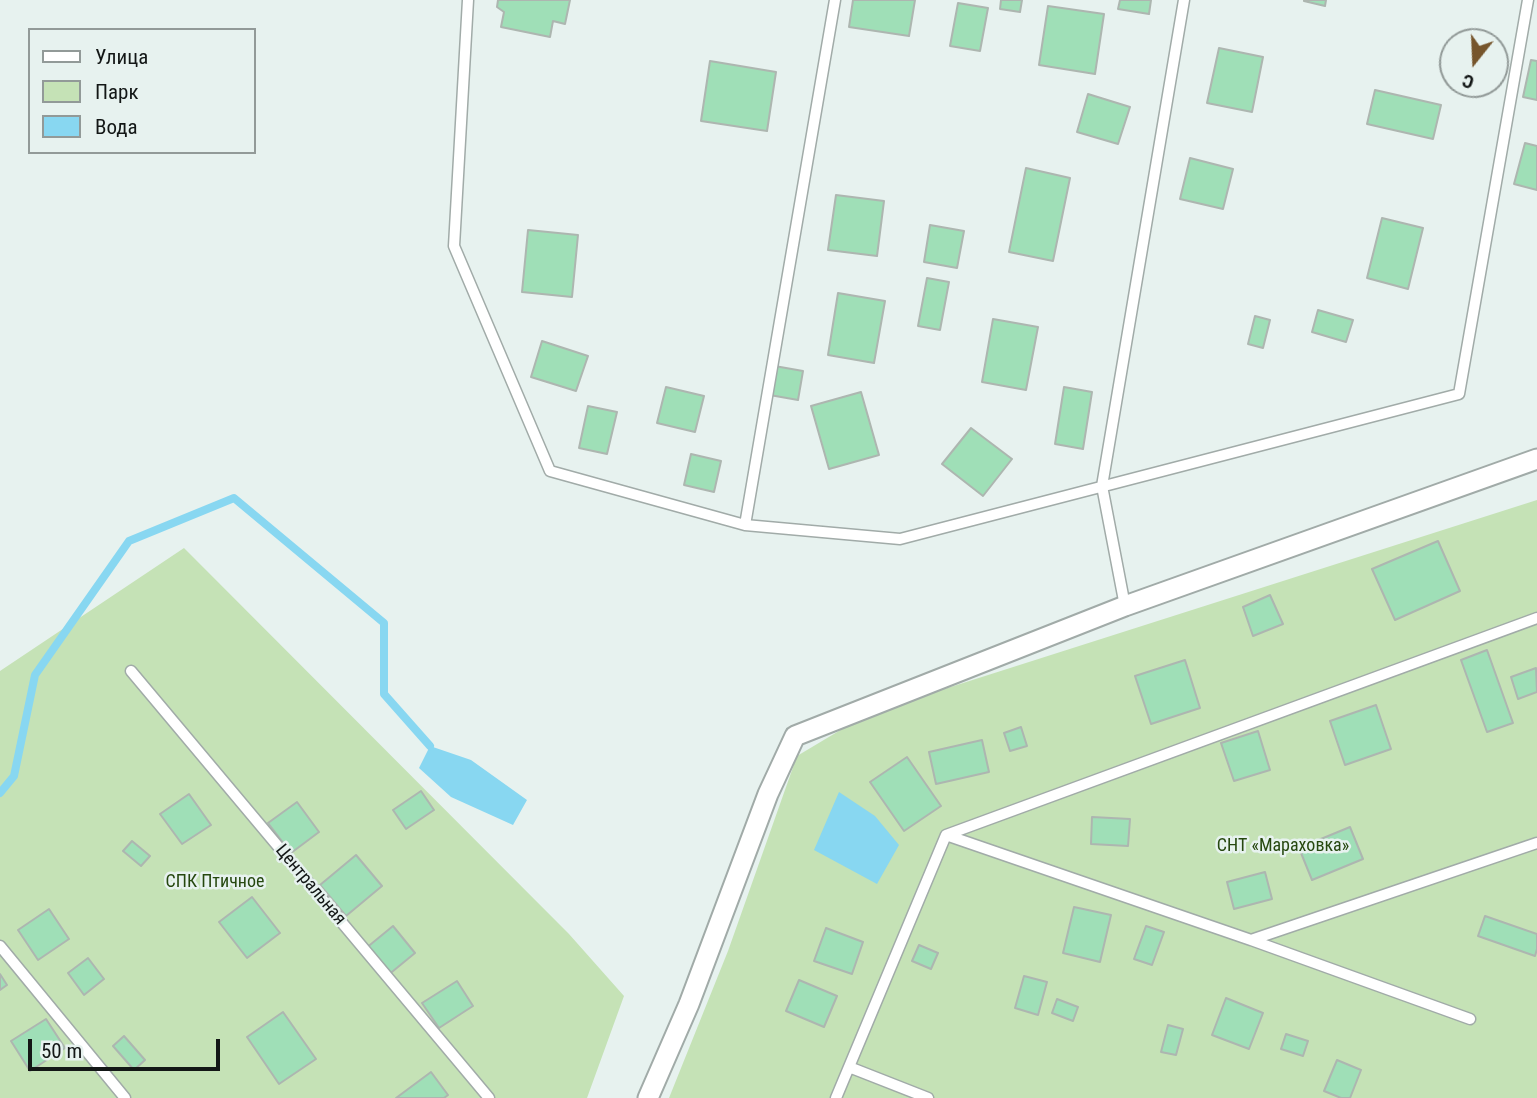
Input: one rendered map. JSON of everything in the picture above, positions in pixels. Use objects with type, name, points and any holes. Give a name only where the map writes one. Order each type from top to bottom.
[{"type":"street","points":[[648,1098],[689,1004],[768,794],[795,736],[1125,606],[1537,459]]},
{"type":"lane","points":[[468,0],[454,246],[550,471],[745,525],[900,539],[1459,394],[1528,0]]},
{"type":"lane","points":[[745,525],[835,0]]},
{"type":"lane","points":[[1125,606],[1102,486],[1184,0]]},
{"type":"lane","points":[[836,1098],[946,835],[1537,618]]},
{"type":"lane","name":"Центральная","points":[[131,671],[489,1098]]},
{"type":"lane","points":[[946,835],[1470,1019]]},
{"type":"lane","points":[[1251,940],[1537,843]]},
{"type":"lane","points":[[0,946],[125,1098]]},
{"type":"lane","points":[[849,1067],[928,1098]]},
{"type":"green space","name":"СНТ «Мараховка»","points":[[1537,500],[1537,1098],[669,1098],[728,951],[797,756],[869,713]]},
{"type":"green space","name":"СПК Птичное","points":[[184,548],[569,934],[624,996],[587,1098],[0,1098],[0,671]]},
{"type":"water","points":[[430,746],[471,760],[527,800],[513,825],[451,797],[419,768]]},
{"type":"water","points":[[839,792],[875,816],[899,845],[877,884],[814,850]]},
{"type":"building","points":[[498,0],[570,0],[565,24],[553,21],[550,37],[501,27],[504,12],[497,7]]},
{"type":"building","points":[[853,0],[915,0],[909,36],[849,27]]},
{"type":"building","points":[[1001,0],[1022,0],[1020,12],[1000,9]]},
{"type":"building","points":[[1120,0],[1151,0],[1149,14],[1118,9]]},
{"type":"building","points":[[1304,0],[1326,0],[1325,6]]},
{"type":"building","points":[[958,3],[988,8],[980,51],[950,46]]},
{"type":"building","points":[[1048,6],[1104,14],[1095,74],[1039,65]]},
{"type":"building","points":[[1219,48],[1263,57],[1252,112],[1207,103]]},
{"type":"building","points":[[1531,60],[1537,61],[1537,100],[1523,97]]},
{"type":"building","points":[[710,61],[776,72],[767,131],[701,121]]},
{"type":"building","points":[[1375,90],[1441,105],[1433,139],[1367,124]]},
{"type":"building","points":[[1088,94],[1130,107],[1118,144],[1077,132]]},
{"type":"building","points":[[1525,143],[1537,146],[1537,190],[1514,184]]},
{"type":"building","points":[[1190,158],[1233,169],[1223,209],[1180,199]]},
{"type":"building","points":[[1026,168],[1070,178],[1053,261],[1009,252]]},
{"type":"building","points":[[836,195],[884,201],[877,256],[828,250]]},
{"type":"building","points":[[1382,218],[1423,228],[1408,289],[1367,278]]},
{"type":"building","points":[[930,225],[964,231],[957,268],[924,262]]},
{"type":"building","points":[[528,230],[578,235],[572,297],[522,292]]},
{"type":"building","points":[[927,278],[949,282],[940,330],[918,326]]},
{"type":"building","points":[[838,293],[885,301],[874,363],[828,355]]},
{"type":"building","points":[[1318,310],[1353,320],[1346,342],[1312,332]]},
{"type":"building","points":[[1255,316],[1270,320],[1263,348],[1248,344]]},
{"type":"building","points":[[993,319],[1038,327],[1026,390],[982,382]]},
{"type":"building","points":[[542,341],[588,356],[576,391],[531,377]]},
{"type":"building","points":[[769,365],[803,371],[798,400],[764,394]]},
{"type":"building","points":[[666,387],[704,396],[695,432],[657,423]]},
{"type":"building","points":[[1064,387],[1092,392],[1083,449],[1055,444]]},
{"type":"building","points":[[861,392],[879,455],[829,469],[811,406]]},
{"type":"building","points":[[588,406],[617,412],[607,454],[579,448]]},
{"type":"building","points":[[971,428],[1012,459],[983,496],[942,464]]},
{"type":"building","points":[[691,454],[721,461],[714,492],[684,485]]},
{"type":"building","points":[[1438,541],[1460,591],[1395,620],[1372,569]]},
{"type":"building","points":[[1270,595],[1283,624],[1253,636],[1243,607]]},
{"type":"building","points":[[1487,650],[1513,723],[1487,732],[1461,660]]},
{"type":"building","points":[[1185,660],[1200,708],[1151,724],[1135,676]]},
{"type":"building","points":[[1536,668],[1537,692],[1518,699],[1511,677]]},
{"type":"building","points":[[1376,705],[1391,749],[1345,765],[1330,721]]},
{"type":"building","points":[[1021,727],[1027,746],[1010,751],[1004,733]]},
{"type":"building","points":[[1258,731],[1270,770],[1234,781],[1221,743]]},
{"type":"building","points":[[982,740],[989,772],[936,784],[929,752]]},
{"type":"building","points":[[907,757],[941,806],[904,831],[870,782]]},
{"type":"building","points":[[421,791],[434,810],[406,829],[393,810]]},
{"type":"building","points":[[189,794],[211,825],[182,844],[160,814]]},
{"type":"building","points":[[297,802],[319,832],[291,853],[268,823]]},
{"type":"building","points":[[1092,817],[1130,819],[1128,846],[1091,844]]},
{"type":"building","points":[[1350,827],[1363,859],[1312,880],[1299,848]]},
{"type":"building","points":[[132,841],[150,856],[141,866],[123,851]]},
{"type":"building","points":[[356,855],[382,886],[346,916],[320,885]]},
{"type":"building","points":[[1265,872],[1272,899],[1234,909],[1227,882]]},
{"type":"building","points":[[252,897],[280,933],[247,958],[219,922]]},
{"type":"building","points":[[1074,907],[1111,915],[1100,962],[1063,953]]},
{"type":"building","points":[[49,909],[69,939],[38,960],[18,930]]},
{"type":"building","points":[[1485,916],[1537,934],[1535,956],[1478,936]]},
{"type":"building","points":[[393,926],[415,953],[387,976],[365,949]]},
{"type":"building","points":[[1146,926],[1164,932],[1152,965],[1134,959]]},
{"type":"building","points":[[826,928],[863,942],[852,974],[814,961]]},
{"type":"building","points":[[919,945],[938,953],[931,969],[912,961]]},
{"type":"building","points":[[88,958],[104,979],[84,995],[68,973]]},
{"type":"building","points":[[0,974],[7,985],[0,990]]},
{"type":"building","points":[[1024,976],[1047,982],[1038,1015],[1015,1008]]},
{"type":"building","points":[[799,980],[837,996],[824,1027],[786,1011]]},
{"type":"building","points":[[457,981],[473,1006],[439,1028],[422,1003]]},
{"type":"building","points":[[1226,998],[1263,1013],[1249,1049],[1212,1035]]},
{"type":"building","points":[[1057,999],[1078,1007],[1073,1021],[1052,1013]]},
{"type":"building","points":[[283,1012],[316,1059],[279,1084],[247,1037]]},
{"type":"building","points":[[46,1019],[65,1048],[30,1071],[11,1041]]},
{"type":"building","points":[[1168,1025],[1183,1029],[1176,1055],[1161,1052]]},
{"type":"building","points":[[1286,1034],[1308,1041],[1303,1056],[1281,1049]]},
{"type":"building","points":[[124,1036],[145,1060],[134,1070],[113,1046]]},
{"type":"building","points":[[1337,1060],[1361,1070],[1350,1098],[1341,1098],[1324,1091]]},
{"type":"building","points":[[431,1072],[448,1095],[444,1098],[396,1098]]},
{"type":"waterway","points":[[0,793],[14,776],[35,675],[129,541],[234,498],[384,623],[384,694],[430,746]]}]
